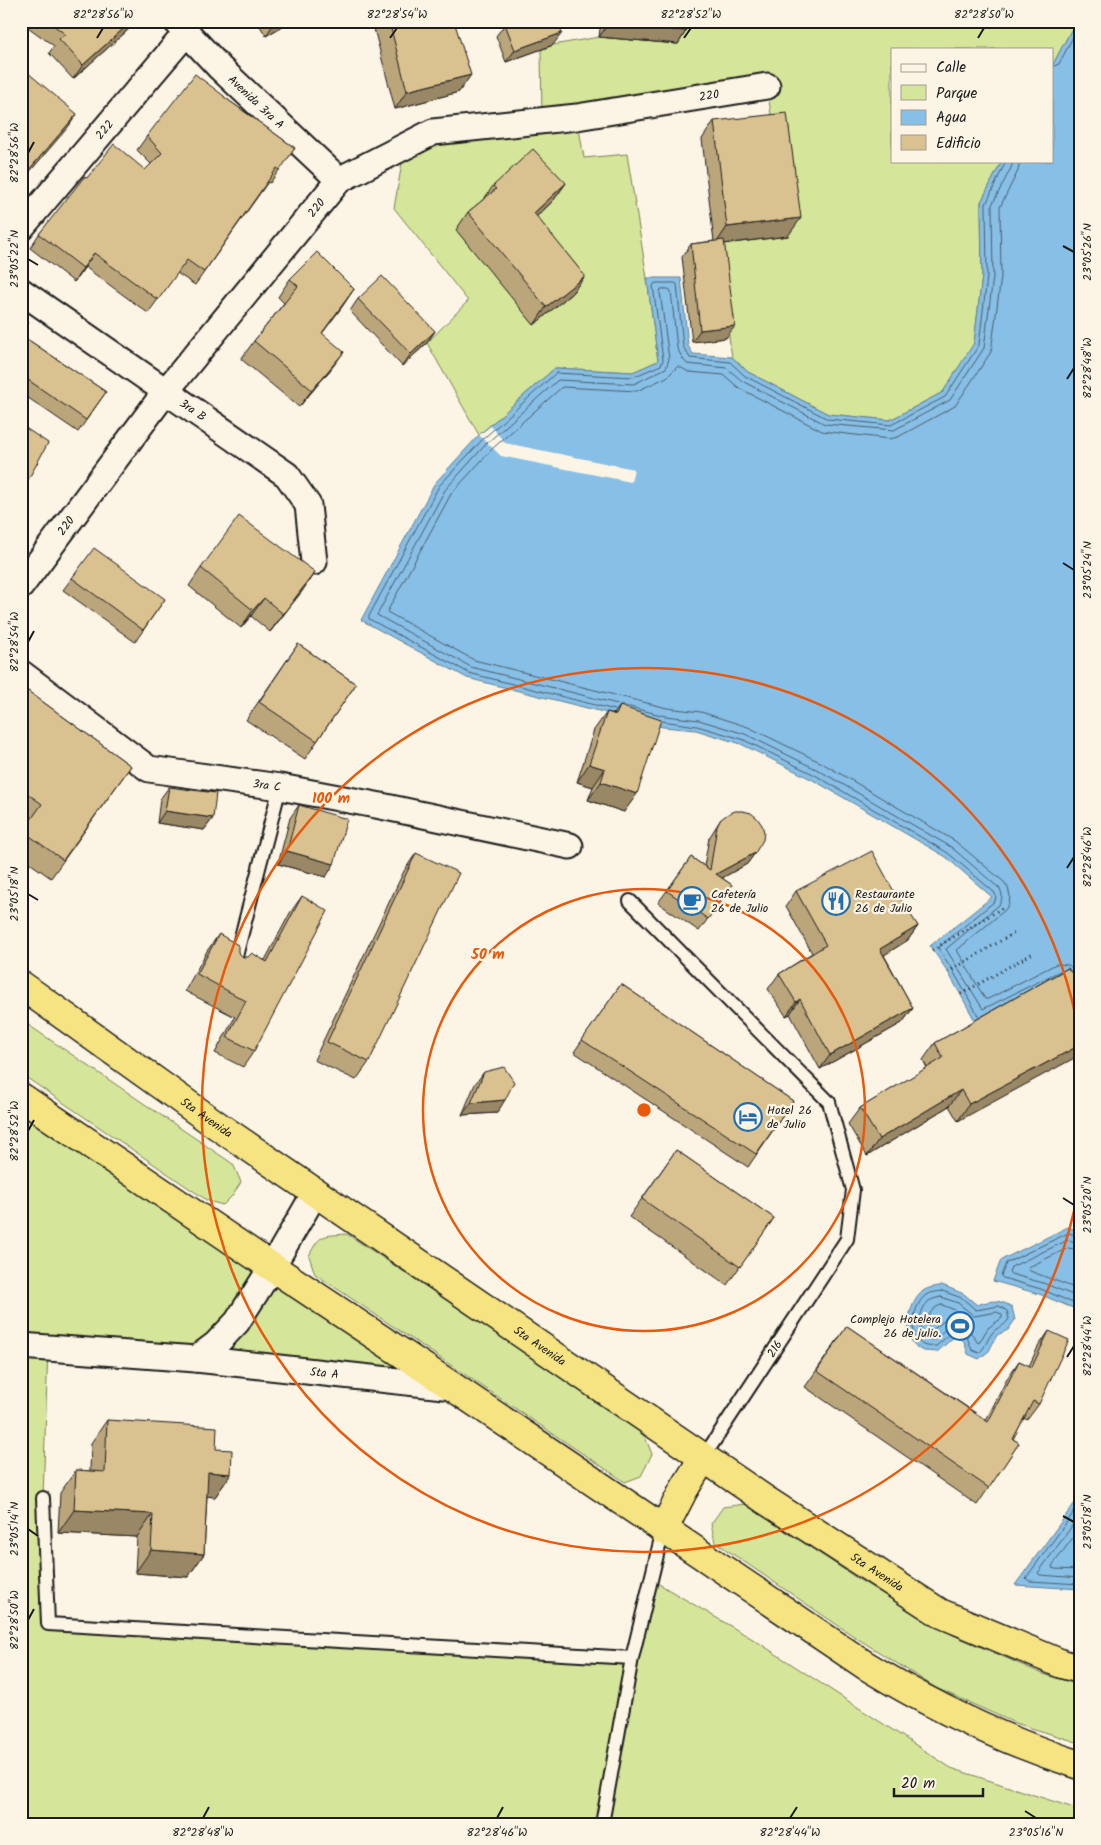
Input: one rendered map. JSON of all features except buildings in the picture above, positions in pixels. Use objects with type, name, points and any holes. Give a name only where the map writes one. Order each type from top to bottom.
[{"type":"highway","name":"5ta Avenida","points":[[21,985],[315,1193],[703,1458],[940,1613],[1062,1664],[1080,1669]]},
{"type":"highway","points":[[21,1097],[865,1665],[915,1696],[980,1727],[1043,1754],[1080,1765]]},
{"type":"highway","points":[[663,1530],[703,1458]]},
{"type":"street","name":"Avenida 3ra A","points":[[182,27],[220,68],[339,180]]},
{"type":"street","name":"222","points":[[21,228],[182,27]]},
{"type":"street","name":"220","points":[[21,586],[166,391],[339,180],[433,132],[577,117],[767,86]]},
{"type":"street","name":"3ra B","points":[[21,291],[287,475],[308,505],[314,562]]},
{"type":"street","name":"3ra C","points":[[21,673],[149,769],[280,787],[381,806],[570,846]]},
{"type":"street","points":[[196,1359],[216,1344],[237,1322],[315,1193]]},
{"type":"street","name":"5ta A","points":[[21,1346],[196,1359],[453,1387]]},
{"type":"lane","points":[[234,966],[280,787]]},
{"type":"lane","name":"216","points":[[630,901],[829,1102],[853,1190],[847,1239],[703,1458]]},
{"type":"lane","points":[[43,1498],[48,1624],[632,1658]]},
{"type":"lane","points":[[602,1824],[632,1658],[663,1530]]},
{"type":"path","points":[[932,950],[1004,907]]},
{"type":"path","points":[[948,972],[1016,932]]},
{"type":"path","points":[[961,994],[1033,953]]},
{"type":"green space","points":[[680,21],[1076,21],[1054,62],[1054,48],[891,48],[891,162],[1001,162],[981,202],[982,276],[974,344],[943,392],[890,420],[828,414],[748,372],[732,357],[713,231],[751,240],[788,236],[767,86],[577,117],[584,158],[627,154],[658,361],[633,372],[555,368],[479,435],[427,343],[468,301],[394,208],[405,146],[542,120],[541,50],[553,45],[599,37],[678,44]]},
{"type":"green space","points":[[21,1020],[233,1164],[241,1182],[233,1195],[223,1205],[208,1201],[21,1074]]},
{"type":"green space","points":[[21,1097],[453,1387],[48,1348],[43,1498],[48,1624],[632,1658],[652,1580],[756,1641],[951,1768],[1080,1810],[1080,1824],[21,1824]]},
{"type":"green space","points":[[347,1234],[624,1418],[645,1437],[652,1454],[641,1476],[625,1482],[315,1274],[309,1256],[316,1243],[323,1237]]},
{"type":"green space","points":[[745,1504],[858,1579],[953,1635],[1043,1674],[1080,1685],[1080,1743],[1015,1723],[936,1688],[855,1637],[715,1542],[711,1524],[723,1507]]},
{"type":"water","points":[[1076,21],[1080,21],[1080,1009],[978,1026],[948,972],[930,946],[992,897],[946,857],[813,780],[741,744],[696,730],[663,727],[467,678],[361,620],[435,483],[479,435],[555,368],[633,372],[658,361],[647,278],[681,278],[688,346],[693,354],[732,357],[748,372],[828,414],[890,420],[943,392],[974,343],[982,276],[981,202],[1001,162],[1054,162],[1054,62]]},
{"type":"water","points":[[1068,1227],[1080,1232],[1080,1311],[1039,1294],[993,1281],[1001,1260]]},
{"type":"water","name":"Complejo Hotelera 26 de julio.","points":[[942,1285],[964,1294],[977,1305],[995,1301],[1012,1307],[1015,1320],[1008,1330],[997,1335],[989,1351],[979,1359],[968,1354],[964,1341],[955,1336],[937,1352],[921,1350],[914,1345],[910,1338],[908,1321],[913,1304],[923,1291]]},
{"type":"water","points":[[1080,1496],[1080,1589],[1015,1585]]},
{"type":"pier","points":[[491,426],[505,443],[634,469],[631,482],[501,456],[479,435]]},
{"type":"place","name":"Cafetería 26 de Julio","points":[[692,901]]},
{"type":"place","name":"Restaurante 26 de Julio","points":[[836,901]]},
{"type":"place","name":"Hotel 26 de Julio","points":[[748,1117]]},
{"type":"place","name":"Complejo Hotelera 26 de julio.","points":[[960,1326]]}]
